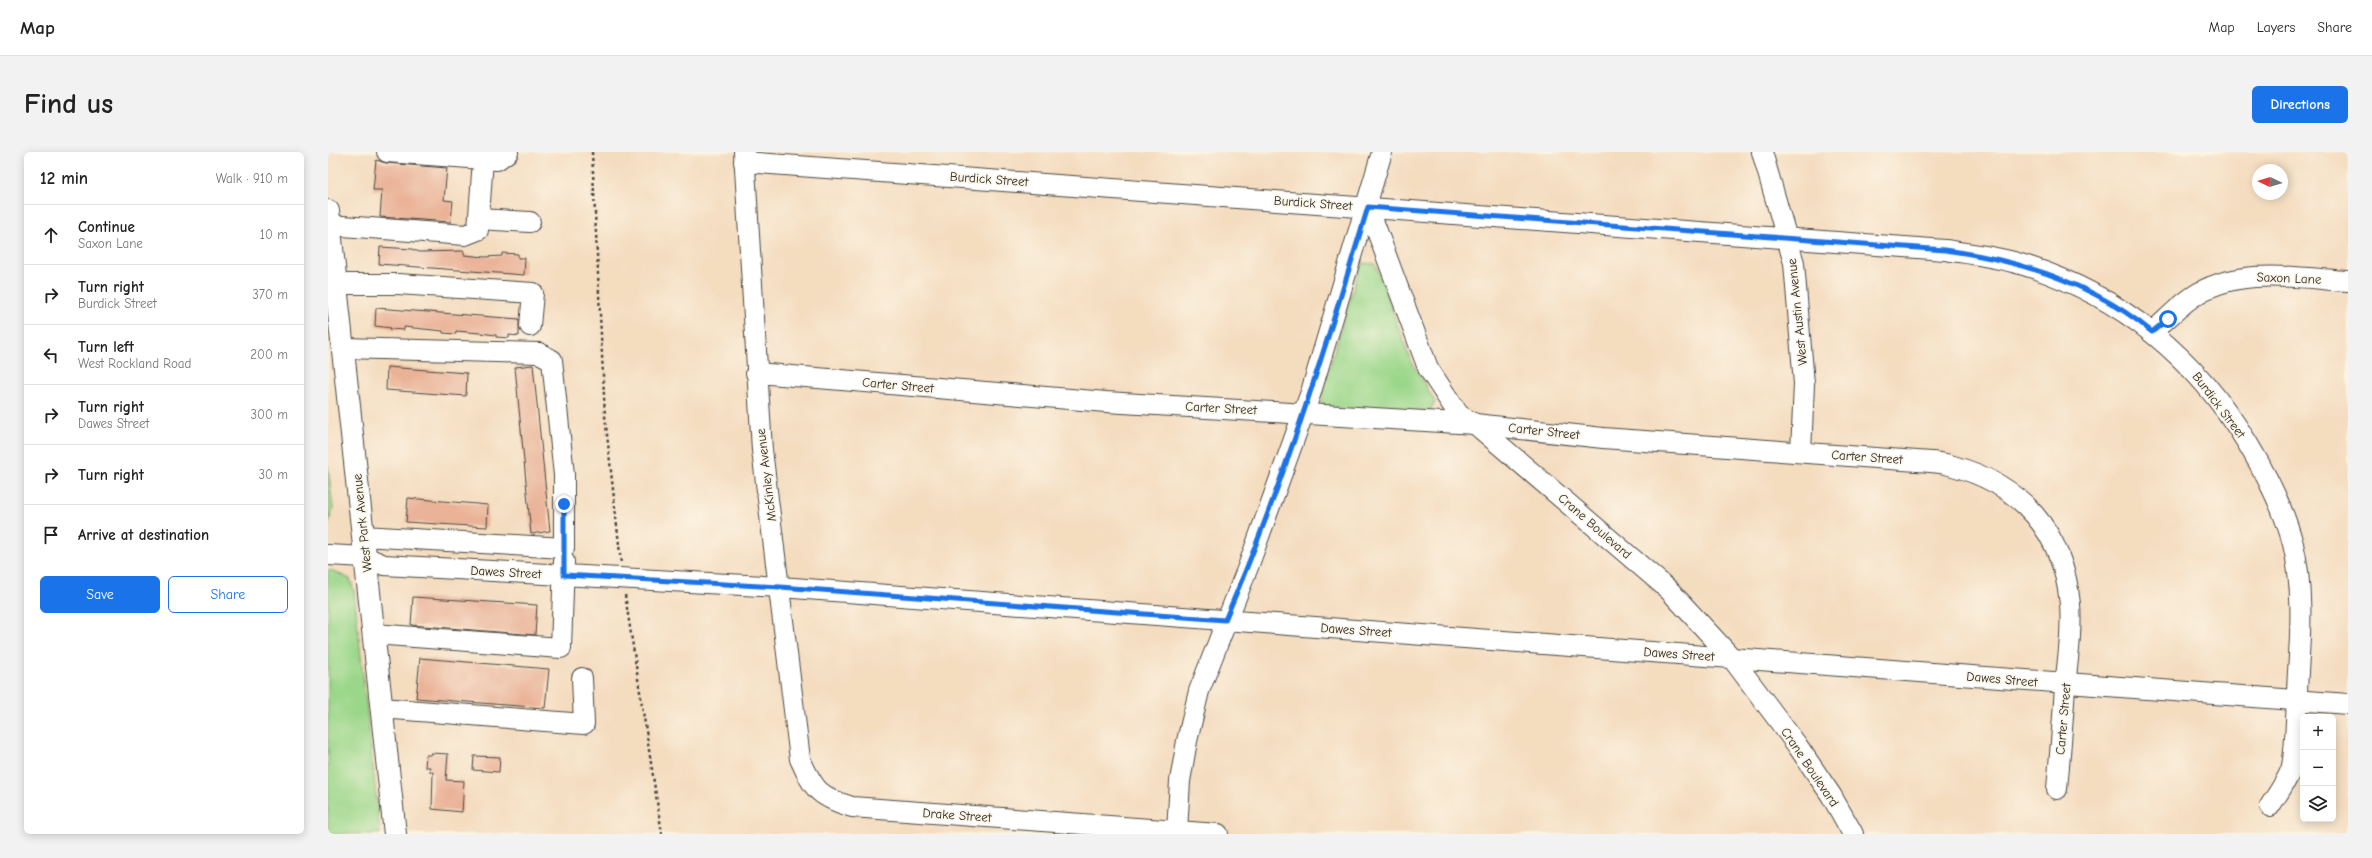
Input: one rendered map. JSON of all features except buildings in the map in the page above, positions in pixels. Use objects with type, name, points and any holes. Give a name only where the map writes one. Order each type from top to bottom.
[{"type":"main road","name":"West Park Avenue","points":[[329,218],[395,834]]},
{"type":"street","points":[[387,152],[497,160],[508,152]]},
{"type":"street","points":[[1177,831],[1180,781],[1186,741],[1199,690],[1225,620],[1248,567],[1303,412],[1312,392],[1368,207],[1382,152]]},
{"type":"street","name":"West Austin Avenue","points":[[1762,152],[1794,263],[1802,334],[1804,384],[1802,452]]},
{"type":"street","name":"Burdick Street","points":[[744,157],[1368,207],[1945,250],[1980,255],[2026,265],[2066,280],[2104,299],[2135,318],[2202,379],[2235,424],[2259,463],[2280,508],[2292,543],[2298,580],[2301,630],[2292,768],[2270,806]]},
{"type":"street","name":"McKinley Avenue","points":[[744,157],[756,373],[762,450],[800,759],[810,782],[819,792]]},
{"type":"street","points":[[329,218],[465,235],[478,230],[483,159]]},
{"type":"street","name":"Crane Boulevard","points":[[1368,207],[1428,368],[1459,415],[1475,424],[1669,590],[1731,657],[1797,745],[1831,795],[1853,834]]},
{"type":"street","points":[[479,219],[530,222]]},
{"type":"street","name":"Saxon Lane","points":[[2152,332],[2192,297],[2222,283],[2259,275],[2348,281]]},
{"type":"street","points":[[336,284],[398,284],[533,293],[530,326]]},
{"type":"street","points":[[343,348],[539,353],[552,360],[564,475],[564,575],[561,648],[374,634]]},
{"type":"street","name":"Carter Street","points":[[756,373],[1106,402],[1303,412],[1475,424],[1603,438],[1802,452],[1951,465],[1977,473],[2006,489],[2028,507],[2044,525],[2059,553],[2070,603],[2066,684],[2057,789]]},
{"type":"street","points":[[363,536],[564,548]]},
{"type":"street","name":"Dawes Street","points":[[328,555],[365,557],[384,565],[780,587],[2348,704]]},
{"type":"street","points":[[381,708],[584,724],[582,678]]},
{"type":"street","name":"Drake Street","points":[[819,792],[835,802],[852,807],[1218,834]]},
{"type":"path","points":[[592,152],[605,416],[623,579],[662,834]]},
{"type":"green space","points":[[1361,263],[1375,264],[1410,359],[1435,402],[1428,413],[1322,407],[1321,394]]},
{"type":"green space","points":[[328,465],[333,509],[328,525]]},
{"type":"green space","points":[[328,570],[350,579],[354,591],[380,834],[328,834]]},
{"type":"route","points":[[564,504],[564,575],[780,587],[1225,620],[1248,567],[1303,412],[1312,392],[1368,207],[1945,250],[1980,255],[2026,265],[2066,280],[2104,299],[2135,318],[2152,332],[2168,319]]}]
